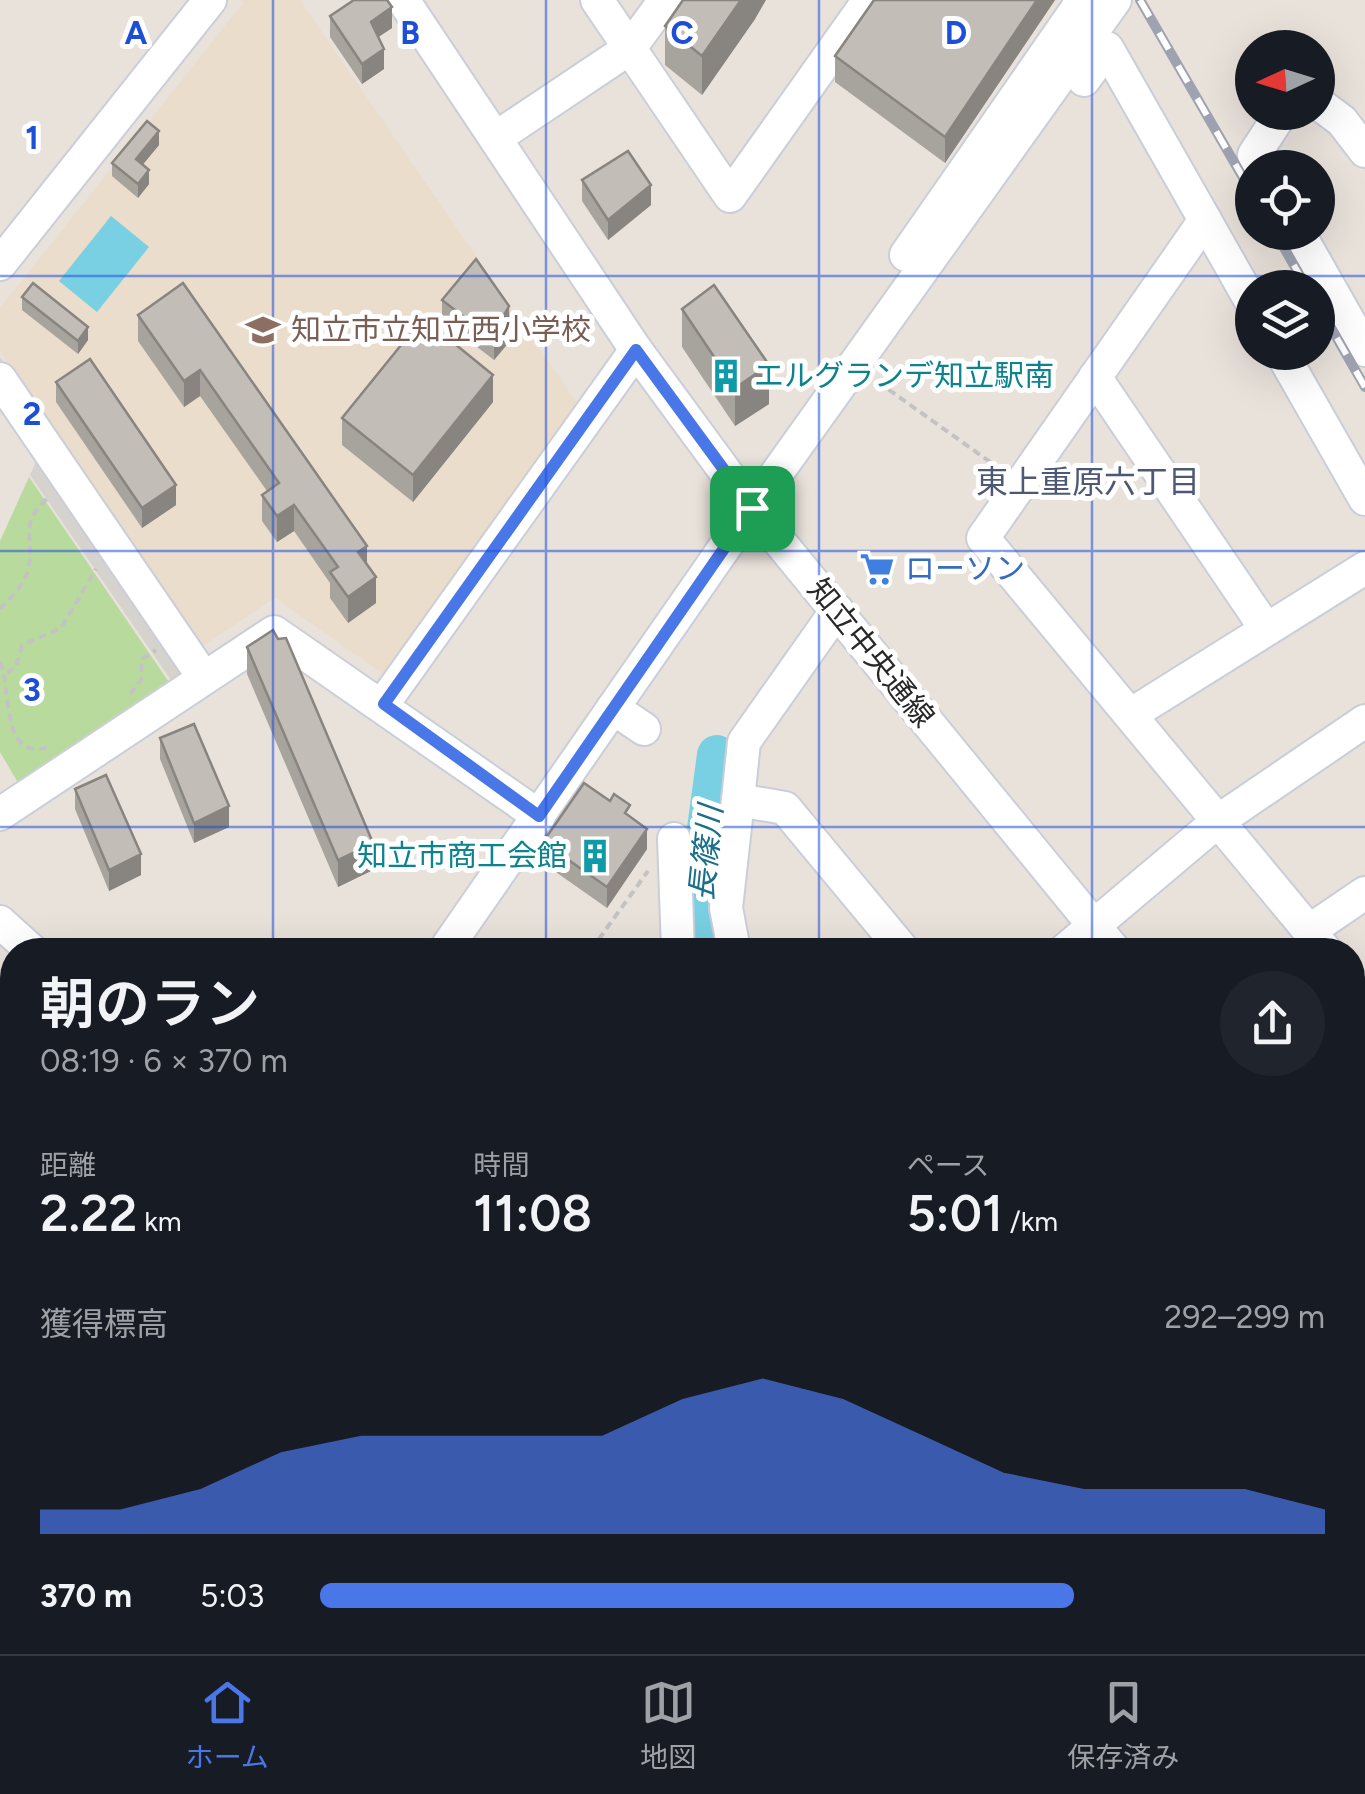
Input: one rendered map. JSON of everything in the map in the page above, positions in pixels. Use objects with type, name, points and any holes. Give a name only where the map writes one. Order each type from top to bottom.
[{"type":"street","points":[[0,264],[12,220],[210,0]]},
{"type":"street","name":"知立中央通線","points":[[403,0],[636,350],[752,508],[1104,938]]},
{"type":"street","points":[[597,0],[730,196],[868,0]]},
{"type":"street","points":[[497,137],[630,48],[665,0]]},
{"type":"street","points":[[453,938],[890,315],[1080,4],[1078,0]]},
{"type":"street","points":[[890,315],[930,298],[1116,0]]},
{"type":"street","points":[[954,205],[1019,154],[1106,48],[1235,272]]},
{"type":"street","points":[[1335,114],[1360,130]]},
{"type":"street","points":[[1205,220],[982,538],[1315,938]]},
{"type":"street","points":[[1308,250],[1365,350]]},
{"type":"street","points":[[384,704],[636,350]]},
{"type":"street","points":[[1291,370],[1365,499]]},
{"type":"street","points":[[1095,377],[1266,629]]},
{"type":"street","points":[[0,379],[204,678]]},
{"type":"street","points":[[1130,716],[1365,568]]},
{"type":"street","points":[[732,938],[726,908],[744,742],[837,610]]},
{"type":"street","points":[[0,814],[274,632],[384,704],[539,816]]},
{"type":"street","points":[[614,708],[644,728]]},
{"type":"street","points":[[1104,938],[1218,821],[1365,721]]},
{"type":"street","points":[[738,800],[785,808],[893,938]]},
{"type":"street","points":[[674,839],[678,938]]},
{"type":"street","points":[[1319,938],[1365,892]]},
{"type":"path","points":[[853,365],[1020,483]]},
{"type":"path","points":[[0,610],[23,583],[29,567],[27,527],[34,510],[68,479]]},
{"type":"path","points":[[5,674],[16,667],[22,645],[60,628],[96,569],[116,548]]},
{"type":"path","points":[[125,700],[141,680],[142,659],[178,639]]},
{"type":"path","points":[[0,662],[5,674],[2,718],[9,735],[39,749],[55,746]]},
{"type":"path","points":[[601,938],[674,839]]},
{"type":"shaded area","name":"知立市立知立西小学校","points":[[240,0],[300,0],[581,409],[389,678],[275,598],[201,647],[0,351],[0,308],[243,3]]},
{"type":"shaded area","points":[[0,357],[208,663],[175,686],[30,475],[38,457],[0,404]]},
{"type":"green space","points":[[29,477],[173,688],[20,786],[0,752],[0,541]]},
{"type":"water","points":[[111,216],[149,247],[97,312],[59,281]]},
{"type":"building","points":[[354,0],[387,0],[392,7],[371,22],[384,49],[362,64],[330,16]]},
{"type":"building","points":[[683,0],[741,0],[702,56],[665,26]]},
{"type":"building","points":[[874,0],[1037,0],[945,137],[835,56]]},
{"type":"building","points":[[147,121],[159,131],[136,159],[149,170],[138,184],[112,163]]},
{"type":"building","points":[[628,151],[651,185],[608,220],[582,180]]},
{"type":"building","points":[[476,259],[509,306],[504,315],[510,321],[494,340],[442,300]]},
{"type":"building","points":[[33,283],[88,327],[78,341],[22,297]]},
{"type":"building","points":[[183,283],[367,546],[358,552],[376,577],[348,597],[330,572],[338,567],[294,505],[277,516],[262,495],[279,483],[200,370],[184,381],[138,315]]},
{"type":"building","points":[[714,285],[769,365],[735,388],[682,309]]},
{"type":"building","points":[[423,318],[493,375],[413,475],[342,418]]},
{"type":"building","points":[[90,359],[176,485],[142,508],[56,382]]},
{"type":"building","points":[[273,630],[278,639],[286,638],[373,843],[338,860],[247,647]]},
{"type":"building","points":[[194,724],[229,806],[194,823],[160,738]]},
{"type":"building","points":[[106,775],[141,854],[109,870],[75,789]]},
{"type":"building","name":"知立市商工会館","points":[[584,783],[610,801],[614,794],[630,805],[625,813],[647,829],[607,887],[543,842]]},
{"type":"waterway","name":"長篠川","points":[[702,938],[697,903],[717,755]]},
{"type":"railway","points":[[1140,0],[1235,164]]},
{"type":"railway","points":[[1285,250],[1297,270]]},
{"type":"railway","points":[[1335,335],[1365,387]]},
{"type":"place","name":"知立市立知立西小学校","points":[[263,330]]},
{"type":"place","name":"エルグランデ知立駅南","points":[[726,376]]},
{"type":"place","name":"ローソン","points":[[877,569]]},
{"type":"place","name":"知立市商工会館","points":[[595,856]]},
{"type":"district","name":"東上重原六丁目","points":[[1088,482]]},
{"type":"route","points":[[636,350],[752,508],[539,816],[384,704],[636,350]]}]
